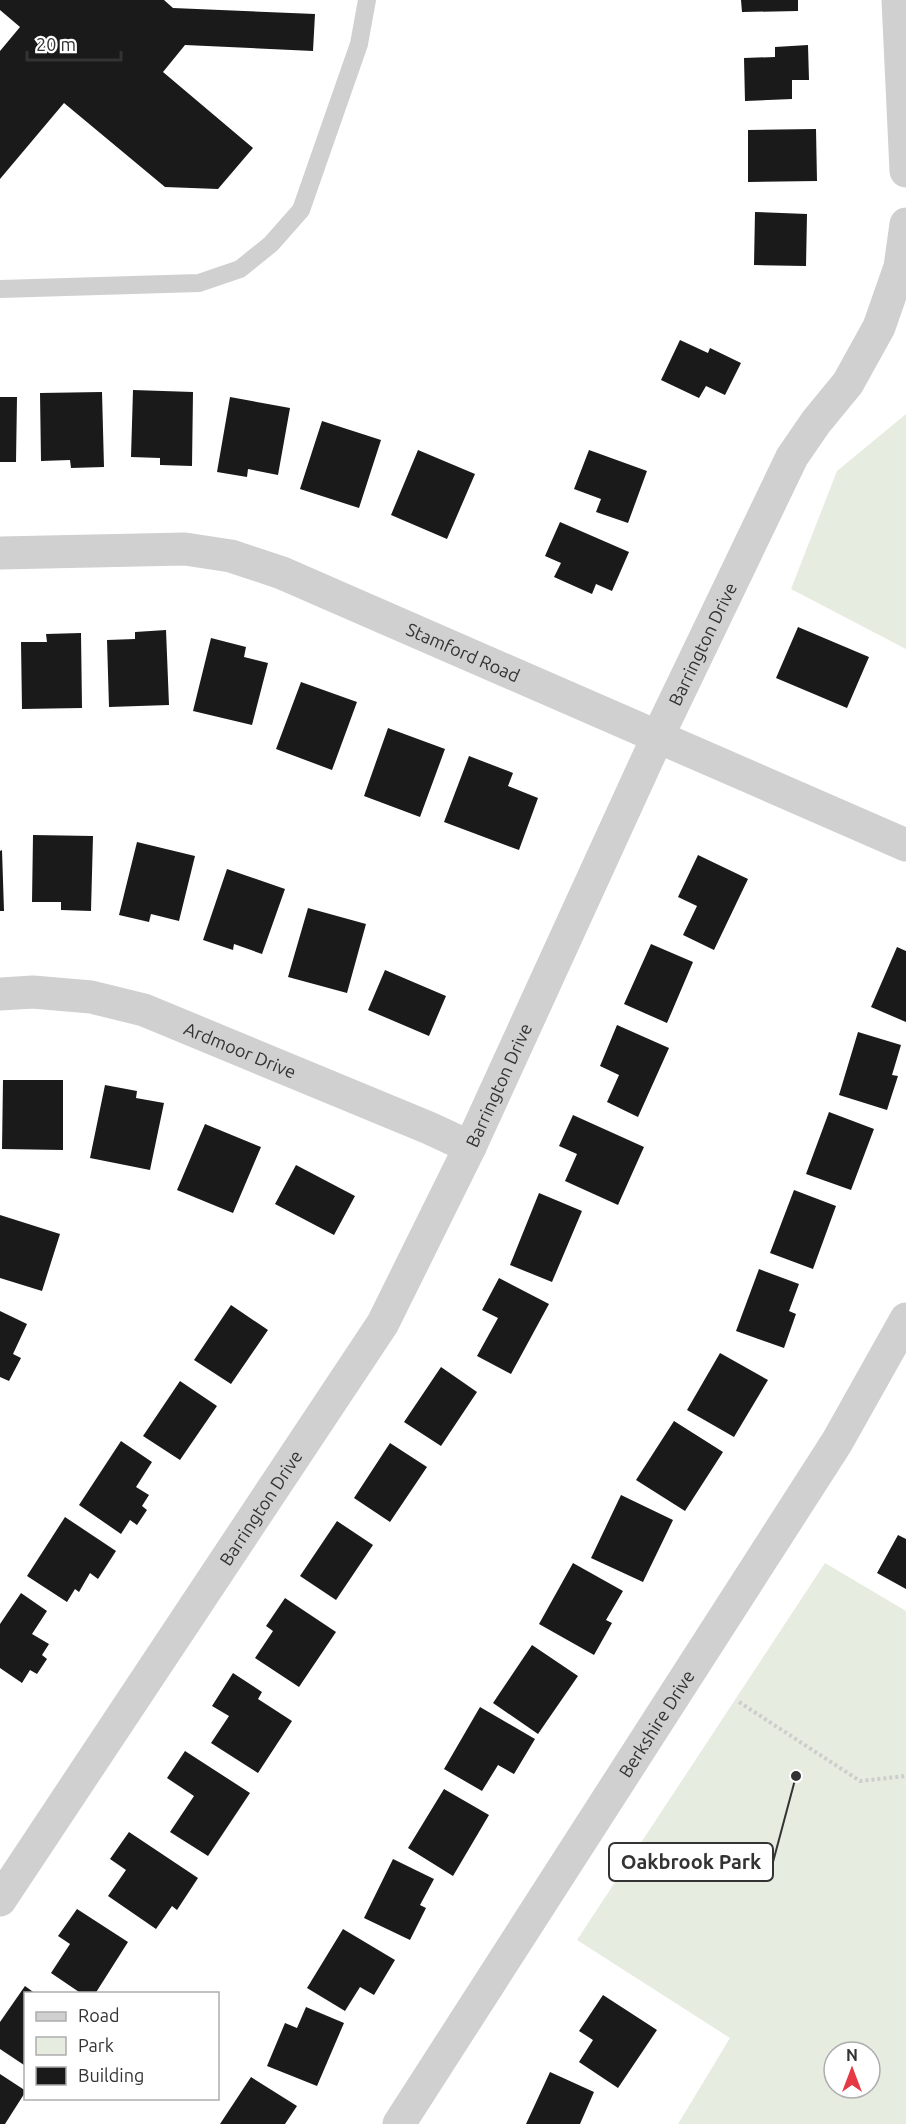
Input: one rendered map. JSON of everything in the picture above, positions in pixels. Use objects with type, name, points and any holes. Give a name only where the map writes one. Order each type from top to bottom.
[{"type":"street","points":[[898,0],[906,171]]},
{"type":"street","name":"Barrington Drive","points":[[0,1900],[383,1323],[470,1147],[658,736],[792,457],[848,383],[879,327],[900,267],[906,224]]},
{"type":"street","name":"Stamford Road","points":[[0,553],[185,549],[231,556],[282,573],[906,845]]},
{"type":"street","name":"Ardmoor Drive","points":[[0,994],[33,992],[91,997],[144,1010],[470,1147]]},
{"type":"street","name":"Berkshire Drive","points":[[399,2124],[837,1442],[906,1319]]},
{"type":"lane","points":[[0,289],[199,283],[240,269],[271,244],[301,210],[359,44],[367,0]]},
{"type":"path","points":[[739,1702],[860,1781],[906,1776]]},
{"type":"green space","points":[[906,414],[906,649],[791,589],[837,471]]},
{"type":"green space","points":[[825,1563],[906,1611],[906,2124],[678,2124],[730,2038],[577,1940]]},
{"type":"building","points":[[0,0],[164,0],[173,8],[315,14],[313,51],[185,45],[163,72],[253,148],[218,189],[165,187],[64,103],[0,179],[0,51],[20,27],[0,10]]},
{"type":"building","points":[[741,0],[798,0],[798,11],[742,12]]},
{"type":"building","points":[[808,45],[809,80],[792,80],[792,99],[745,101],[744,58],[775,57],[775,47]]},
{"type":"building","points":[[816,129],[817,181],[748,182],[748,130]]},
{"type":"building","points":[[755,212],[807,214],[806,266],[754,265]]},
{"type":"building","points":[[680,340],[708,353],[710,348],[741,363],[725,395],[706,386],[699,398],[661,380]]},
{"type":"building","points":[[133,390],[193,392],[192,466],[160,465],[160,458],[131,457]]},
{"type":"building","points":[[102,392],[104,467],[71,468],[70,460],[41,461],[40,393]]},
{"type":"building","points":[[0,397],[17,397],[16,462],[0,462]]},
{"type":"building","points":[[230,397],[290,408],[278,475],[248,469],[247,477],[217,472]]},
{"type":"building","points":[[322,421],[381,440],[359,508],[300,489]]},
{"type":"building","points":[[418,450],[475,474],[447,539],[391,515]]},
{"type":"building","points":[[589,450],[647,471],[628,523],[596,512],[601,499],[574,489]]},
{"type":"building","points":[[560,522],[629,552],[612,591],[596,584],[592,594],[554,577],[561,563],[545,556]]},
{"type":"building","points":[[798,627],[869,657],[847,708],[776,678]]},
{"type":"building","points":[[166,630],[169,705],[109,707],[107,640],[135,639],[135,632]]},
{"type":"building","points":[[81,633],[82,708],[22,709],[21,642],[47,642],[46,634]]},
{"type":"building","points":[[211,638],[246,647],[244,657],[268,663],[252,725],[193,711]]},
{"type":"building","points":[[301,682],[357,702],[332,770],[276,749]]},
{"type":"building","points":[[388,728],[445,749],[420,817],[364,796]]},
{"type":"building","points":[[469,756],[513,773],[508,786],[538,798],[519,850],[444,822]]},
{"type":"building","points":[[33,835],[93,836],[91,911],[61,910],[61,902],[32,902]]},
{"type":"building","points":[[137,842],[195,856],[179,921],[151,914],[149,922],[119,915]]},
{"type":"building","points":[[2,850],[4,911],[0,911],[0,851]]},
{"type":"building","points":[[698,855],[748,879],[714,950],[683,935],[697,906],[678,897]]},
{"type":"building","points":[[227,869],[285,889],[262,954],[234,944],[233,950],[203,940]]},
{"type":"building","points":[[308,908],[366,924],[347,993],[288,977]]},
{"type":"building","points":[[651,944],[693,962],[667,1023],[624,1004]]},
{"type":"building","points":[[897,947],[906,951],[906,1022],[871,1007]]},
{"type":"building","points":[[385,970],[446,996],[429,1036],[368,1010]]},
{"type":"building","points":[[617,1025],[669,1048],[638,1117],[607,1102],[619,1075],[600,1066]]},
{"type":"building","points":[[858,1032],[901,1045],[892,1075],[898,1076],[887,1110],[839,1095]]},
{"type":"building","points":[[3,1080],[63,1080],[63,1150],[2,1149]]},
{"type":"building","points":[[105,1085],[137,1091],[136,1098],[164,1103],[150,1170],[90,1158]]},
{"type":"building","points":[[829,1112],[874,1129],[851,1190],[806,1174]]},
{"type":"building","points":[[573,1115],[644,1147],[618,1205],[565,1181],[577,1154],[559,1146]]},
{"type":"building","points":[[205,1124],[261,1147],[233,1213],[177,1190]]},
{"type":"building","points":[[296,1165],[355,1196],[334,1235],[275,1204]]},
{"type":"building","points":[[794,1190],[836,1206],[813,1269],[770,1253]]},
{"type":"building","points":[[539,1193],[582,1211],[552,1282],[510,1265]]},
{"type":"building","points":[[0,1215],[60,1234],[42,1291],[0,1278]]},
{"type":"building","points":[[759,1269],[799,1284],[789,1311],[796,1314],[784,1348],[736,1331]]},
{"type":"building","points":[[499,1278],[549,1304],[511,1374],[477,1356],[498,1318],[482,1310]]},
{"type":"building","points":[[231,1305],[268,1330],[231,1384],[194,1360]]},
{"type":"building","points":[[0,1311],[27,1324],[13,1354],[21,1358],[9,1381],[0,1377]]},
{"type":"building","points":[[720,1353],[768,1380],[734,1437],[687,1410]]},
{"type":"building","points":[[441,1367],[477,1392],[441,1446],[404,1422]]},
{"type":"building","points":[[180,1381],[217,1406],[180,1460],[143,1436]]},
{"type":"building","points":[[674,1421],[723,1452],[685,1511],[636,1480]]},
{"type":"building","points":[[121,1441],[152,1462],[136,1487],[149,1495],[142,1506],[147,1510],[137,1525],[130,1520],[121,1534],[79,1505]]},
{"type":"building","points":[[390,1443],[427,1467],[390,1522],[354,1498]]},
{"type":"building","points":[[621,1495],[673,1520],[643,1582],[591,1558]]},
{"type":"building","points":[[65,1517],[116,1551],[98,1579],[90,1573],[79,1592],[75,1589],[67,1602],[27,1576]]},
{"type":"building","points":[[337,1521],[373,1545],[336,1600],[300,1576]]},
{"type":"building","points":[[898,1535],[906,1539],[906,1589],[877,1573]]},
{"type":"building","points":[[573,1563],[623,1591],[606,1620],[612,1623],[594,1655],[539,1624]]},
{"type":"building","points":[[21,1593],[47,1611],[32,1634],[49,1644],[42,1655],[47,1659],[37,1674],[30,1670],[22,1683],[0,1668],[0,1624]]},
{"type":"building","points":[[285,1598],[336,1632],[299,1687],[255,1658],[273,1631],[266,1626]]},
{"type":"building","points":[[532,1645],[578,1676],[538,1734],[493,1703]]},
{"type":"building","points":[[233,1673],[262,1692],[258,1699],[292,1721],[258,1773],[211,1743],[229,1716],[212,1706]]},
{"type":"building","points":[[480,1707],[535,1739],[514,1774],[498,1765],[482,1791],[444,1769]]},
{"type":"building","points":[[185,1751],[250,1793],[208,1856],[170,1832],[194,1796],[167,1778]]},
{"type":"building","points":[[444,1789],[489,1815],[453,1876],[408,1848]]},
{"type":"building","points":[[129,1832],[198,1878],[177,1910],[172,1906],[156,1929],[108,1896],[126,1870],[110,1859]]},
{"type":"building","points":[[393,1859],[434,1879],[420,1905],[426,1908],[410,1940],[364,1918]]},
{"type":"building","points":[[77,1909],[128,1942],[96,1992],[79,1992],[51,1973],[70,1944],[58,1936]]},
{"type":"building","points":[[343,1929],[395,1960],[374,1995],[360,1987],[345,2011],[307,1988]]},
{"type":"building","points":[[25,1986],[33,1992],[24,1992],[24,2065],[0,2049],[0,2022]]},
{"type":"building","points":[[603,1995],[657,2030],[618,2088],[579,2062],[593,2040],[579,2031]]},
{"type":"building","points":[[306,2007],[344,2023],[317,2086],[267,2066],[285,2023],[297,2028]]},
{"type":"building","points":[[550,2072],[594,2092],[580,2124],[526,2124]]},
{"type":"building","points":[[0,2074],[24,2090],[24,2094],[5,2124],[0,2124]]},
{"type":"building","points":[[251,2077],[297,2106],[285,2124],[220,2124]]},
{"type":"place","name":"Oakbrook Park","points":[[796,1776]]}]
